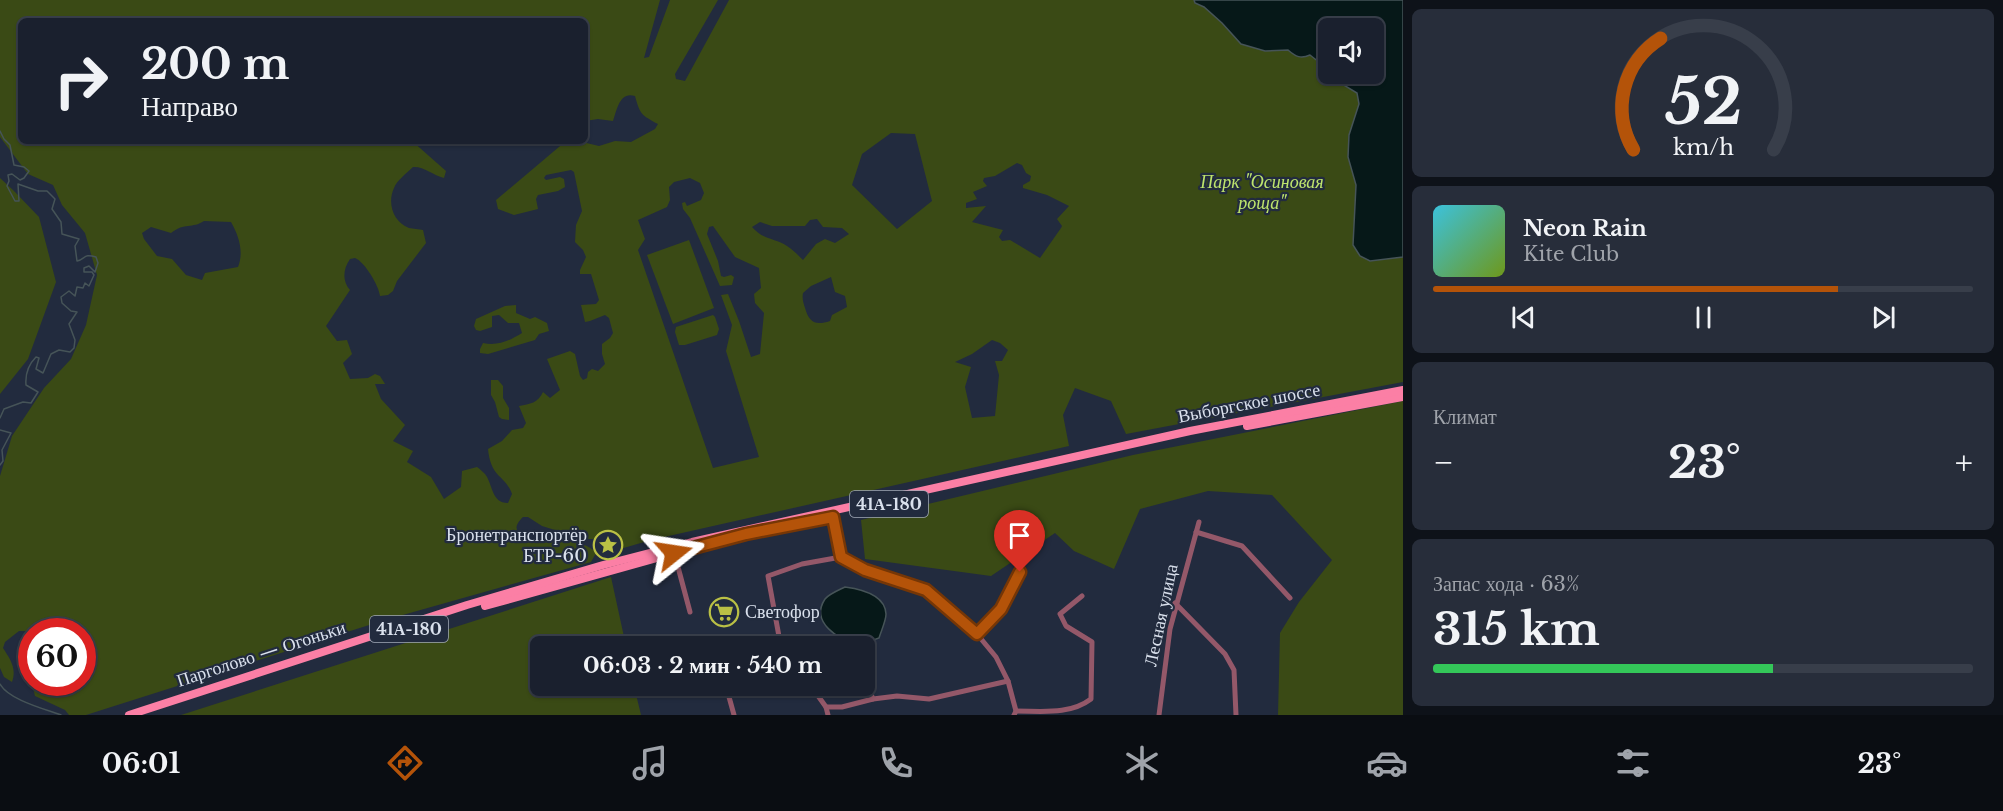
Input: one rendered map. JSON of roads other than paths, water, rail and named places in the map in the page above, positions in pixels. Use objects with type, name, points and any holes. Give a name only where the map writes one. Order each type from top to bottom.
[{"type":"main road","name":"Выборгское шоссе","points":[[1103,453],[1190,431],[1403,390]]},
{"type":"main road","name":"Выборгское шоссе","points":[[1103,453],[1403,397]]},
{"type":"main road","name":"Парголово — Огоньки","points":[[129,715],[456,608],[597,567],[833,517],[1103,453]]},
{"type":"main road","name":"Парголово — Огоньки","points":[[146,715],[469,610],[745,530],[1103,453]]},
{"type":"street","points":[[833,517],[841,557]]},
{"type":"street","name":"Лесная улица","points":[[1159,715],[1163,672],[1175,603],[1199,522]]},
{"type":"street","points":[[1196,532],[1242,546],[1290,598]]},
{"type":"street","points":[[673,550],[690,612]]},
{"type":"street","points":[[780,636],[768,576],[802,564],[841,557],[865,570],[926,590],[977,634],[996,657],[1008,681],[1015,713],[1041,711],[1056,715],[1085,705],[1091,699],[1092,642],[1066,626],[1060,614],[1082,596]]},
{"type":"street","points":[[977,634],[1001,609],[1020,572]]},
{"type":"street","points":[[1175,603],[1225,654],[1234,670],[1236,715]]},
{"type":"street","points":[[826,707],[842,707],[897,696],[928,699],[1008,681]]},
{"type":"street","points":[[729,696],[734,715]]},
{"type":"street","points":[[818,696],[826,707],[828,715]]},
{"type":"waterway","points":[[0,131],[10,145],[14,165],[24,167],[29,171],[20,180],[12,174],[8,175],[7,186],[15,201],[19,201],[18,184],[38,191],[47,191],[55,199],[52,209],[61,222],[62,234],[79,239],[75,246],[77,261],[92,256],[96,257],[98,263],[95,272],[89,266],[84,268],[84,272],[92,272],[94,275],[89,286],[85,283],[83,288],[77,287],[75,296],[69,291],[61,297],[62,303],[71,311],[77,312],[69,324],[75,340],[74,348],[70,352],[59,350],[51,354],[43,373],[36,369],[39,358],[36,357],[28,370],[26,385],[38,392],[31,403],[23,402],[4,409],[0,418]]},
{"type":"waterway","points":[[0,430],[11,433],[2,450],[3,461],[0,465]]},
{"type":"waterway","points":[[0,684],[11,695],[61,715]]},
{"type":"place","name":"Бронетранспортёр БТР-60","points":[[608,545]]},
{"type":"place","name":"Светофор","points":[[724,612]]},
{"type":"park label","name":"Парк \"Осиновая роща\"","points":[[1262,192]]}]
